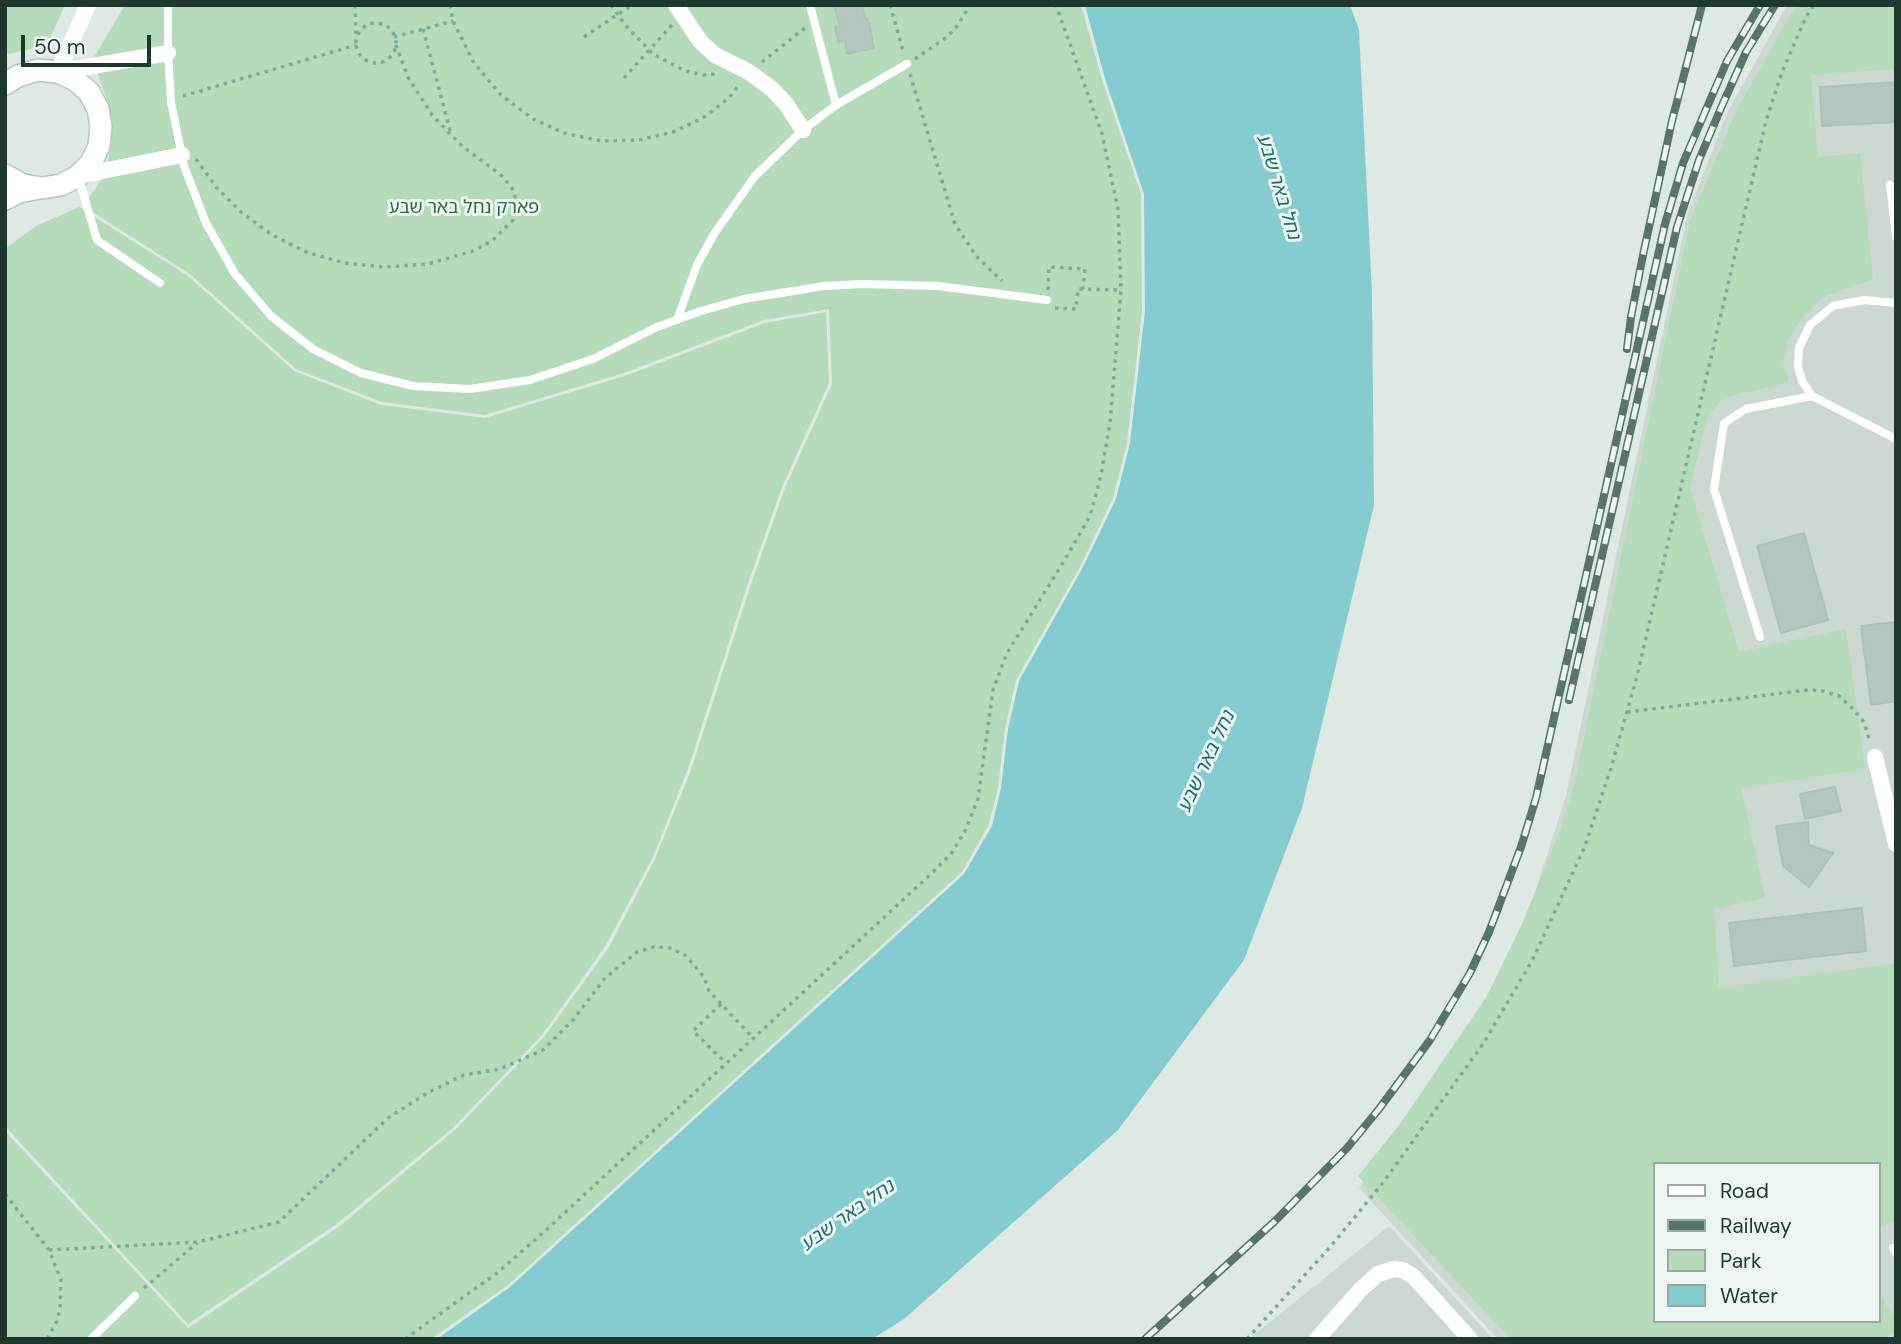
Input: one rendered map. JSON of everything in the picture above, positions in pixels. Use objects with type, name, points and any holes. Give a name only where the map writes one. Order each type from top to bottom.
[{"type":"street","points":[[58,72],[88,5]]},
{"type":"street","points":[[678,10],[700,41],[715,55],[744,69],[779,96],[803,130]]},
{"type":"street","points":[[10,79],[38,71],[58,72],[167,53]]},
{"type":"street","points":[[58,72],[75,80],[89,92],[98,109],[101,127],[99,146],[91,163],[78,176]]},
{"type":"street","points":[[5,199],[19,192],[61,185],[78,176],[187,152]]},
{"type":"street","points":[[5,174],[23,185],[42,188]]},
{"type":"street","points":[[1875,757],[1896,845]]},
{"type":"street","points":[[1317,1339],[1352,1298],[1378,1274],[1387,1270],[1403,1270],[1419,1283],[1470,1339]]},
{"type":"lane","points":[[168,5],[167,53],[171,99],[206,223],[235,274],[271,316],[313,349],[361,373],[413,386],[470,389],[530,380],[593,359],[677,320],[744,299],[824,286],[901,284],[1047,300]]},
{"type":"lane","points":[[810,5],[836,105]]},
{"type":"lane","points":[[677,320],[697,265],[733,204],[755,176],[803,130],[836,105],[907,64]]},
{"type":"lane","points":[[78,176],[97,240],[160,283]]},
{"type":"lane","points":[[1890,185],[1896,237]]},
{"type":"lane","points":[[1896,303],[1864,300],[1833,306],[1810,325],[1799,348],[1798,366],[1802,381],[1812,396],[1896,439]]},
{"type":"lane","points":[[1760,638],[1714,489],[1724,423],[1746,409],[1812,396]]},
{"type":"lane","points":[[91,1339],[135,1296]]},
{"type":"path","points":[[355,5],[356,45],[361,56],[375,62],[389,57],[395,43]]},
{"type":"path","points":[[450,5],[453,21],[474,63],[501,95],[533,119],[567,134],[603,141],[639,140],[673,132],[703,118],[729,98],[744,69]]},
{"type":"path","points":[[611,5],[649,50],[669,64],[702,75],[744,69],[814,22]]},
{"type":"path","points":[[584,37],[632,5]]},
{"type":"path","points":[[890,5],[955,224],[984,265],[1024,297]]},
{"type":"path","points":[[907,64],[947,37],[971,5]]},
{"type":"path","points":[[405,1339],[497,1273],[932,873],[951,854],[965,831],[978,799],[993,690],[1006,655],[1090,516],[1101,475],[1110,423],[1121,290],[1118,209],[1102,134],[1056,5]]},
{"type":"path","points":[[1247,1339],[1382,1184],[1483,1044],[1533,959],[1586,846],[1627,712],[1766,121],[1782,72],[1814,5]]},
{"type":"path","points":[[624,78],[649,50],[678,10]]},
{"type":"path","points":[[394,37],[453,21]]},
{"type":"path","points":[[187,152],[242,214],[272,235],[306,252],[344,263],[384,267],[428,264],[473,251],[492,241],[513,220],[517,200],[508,182],[451,136],[423,103],[408,77],[394,37],[387,27],[373,23],[362,29],[356,39]]},
{"type":"path","points":[[423,29],[451,136]]},
{"type":"path","points":[[171,99],[356,45]]},
{"type":"path","points":[[1083,289],[1084,269],[1049,267],[1047,307],[1076,309],[1078,289],[1121,290]]},
{"type":"path","points":[[1627,712],[1808,690],[1824,691],[1839,696],[1864,722],[1875,757]]},
{"type":"path","points":[[49,1250],[198,1242],[279,1222],[388,1118],[427,1093],[464,1075],[500,1069],[543,1050],[573,1020],[605,978],[637,952],[654,947],[670,948],[685,955],[698,969],[709,991],[753,1038]]},
{"type":"path","points":[[721,1004],[693,1031],[726,1063]]},
{"type":"path","points":[[5,1194],[49,1250],[56,1265],[62,1294],[57,1321],[47,1339]]},
{"type":"path","points":[[135,1296],[198,1242]]},
{"type":"shaded area","points":[[1787,5],[1896,5],[1896,1339],[1498,1339],[1359,1188],[1425,1103],[1467,1043],[1520,939],[1566,796],[1687,216],[1727,113]]},
{"type":"shaded area","points":[[1389,1226],[1493,1339],[1249,1339]]},
{"type":"green space","points":[[5,5],[65,5],[47,45],[9,54],[5,53]]},
{"type":"green space","name":"פארק נחל באר שבע","points":[[125,5],[1081,5],[1103,83],[1141,194],[1142,311],[1127,443],[1113,498],[1080,567],[1016,680],[1005,729],[998,788],[989,824],[962,872],[508,1285],[431,1339],[5,1339],[5,1131],[188,1328],[340,1226],[456,1129],[544,1037],[609,947],[655,859],[691,770],[785,488],[832,384],[829,309],[764,320],[624,373],[485,415],[382,402],[296,369],[190,274],[83,206],[106,174],[112,139],[107,100],[93,59]]},
{"type":"green space","points":[[1796,5],[1896,5],[1896,69],[1811,75],[1818,157],[1860,153],[1873,279],[1821,298],[1801,319],[1788,340],[1783,363],[1789,382],[1723,398],[1707,417],[1690,488],[1739,652],[1846,629],[1865,769],[1741,788],[1765,898],[1714,909],[1719,988],[1896,963],[1896,1219],[1880,1228],[1880,1162],[1652,1162],[1652,1323],[1880,1323],[1880,1297],[1896,1318],[1896,1331],[1885,1339],[1511,1339],[1358,1176],[1400,1124],[1487,996],[1522,924],[1560,831],[1574,786],[1690,221],[1736,111]]},
{"type":"green space","points":[[79,207],[188,276],[294,371],[381,405],[485,418],[625,376],[765,323],[826,312],[829,383],[782,487],[688,769],[653,857],[606,945],[542,1035],[454,1127],[338,1223],[188,1324],[5,1126],[5,249],[36,226]]},
{"type":"water","name":"נחל באר שבע","points":[[1085,5],[1350,5],[1359,30],[1372,294],[1374,505],[1302,808],[1244,960],[1118,1130],[904,1319],[872,1339],[437,1339],[510,1287],[964,874],[992,826],[1019,681],[1082,569],[1116,499],[1130,443],[1145,311],[1144,194],[1106,82]]},
{"type":"building","points":[[834,5],[862,5],[874,48],[847,54],[845,41],[838,42],[835,27],[840,26]]},
{"type":"building","points":[[1896,82],[1896,122],[1822,126],[1820,87]]},
{"type":"building","points":[[1804,533],[1828,620],[1781,633],[1757,546]]},
{"type":"building","points":[[1896,622],[1896,701],[1871,705],[1861,626]]},
{"type":"building","points":[[1835,787],[1841,811],[1805,819],[1800,794]]},
{"type":"building","points":[[1808,822],[1809,845],[1833,853],[1809,887],[1783,866],[1776,826]]},
{"type":"building","points":[[1862,908],[1866,951],[1734,966],[1729,923]]},
{"type":"railway","points":[[1627,349],[1643,255],[1672,121],[1702,5]]},
{"type":"railway","points":[[1145,1339],[1274,1222],[1347,1148],[1430,1040],[1470,973],[1489,932],[1536,798],[1665,224],[1683,163],[1727,61],[1760,5]]},
{"type":"railway","points":[[1569,700],[1677,227],[1699,160],[1721,108],[1746,52],[1775,5]]}]
